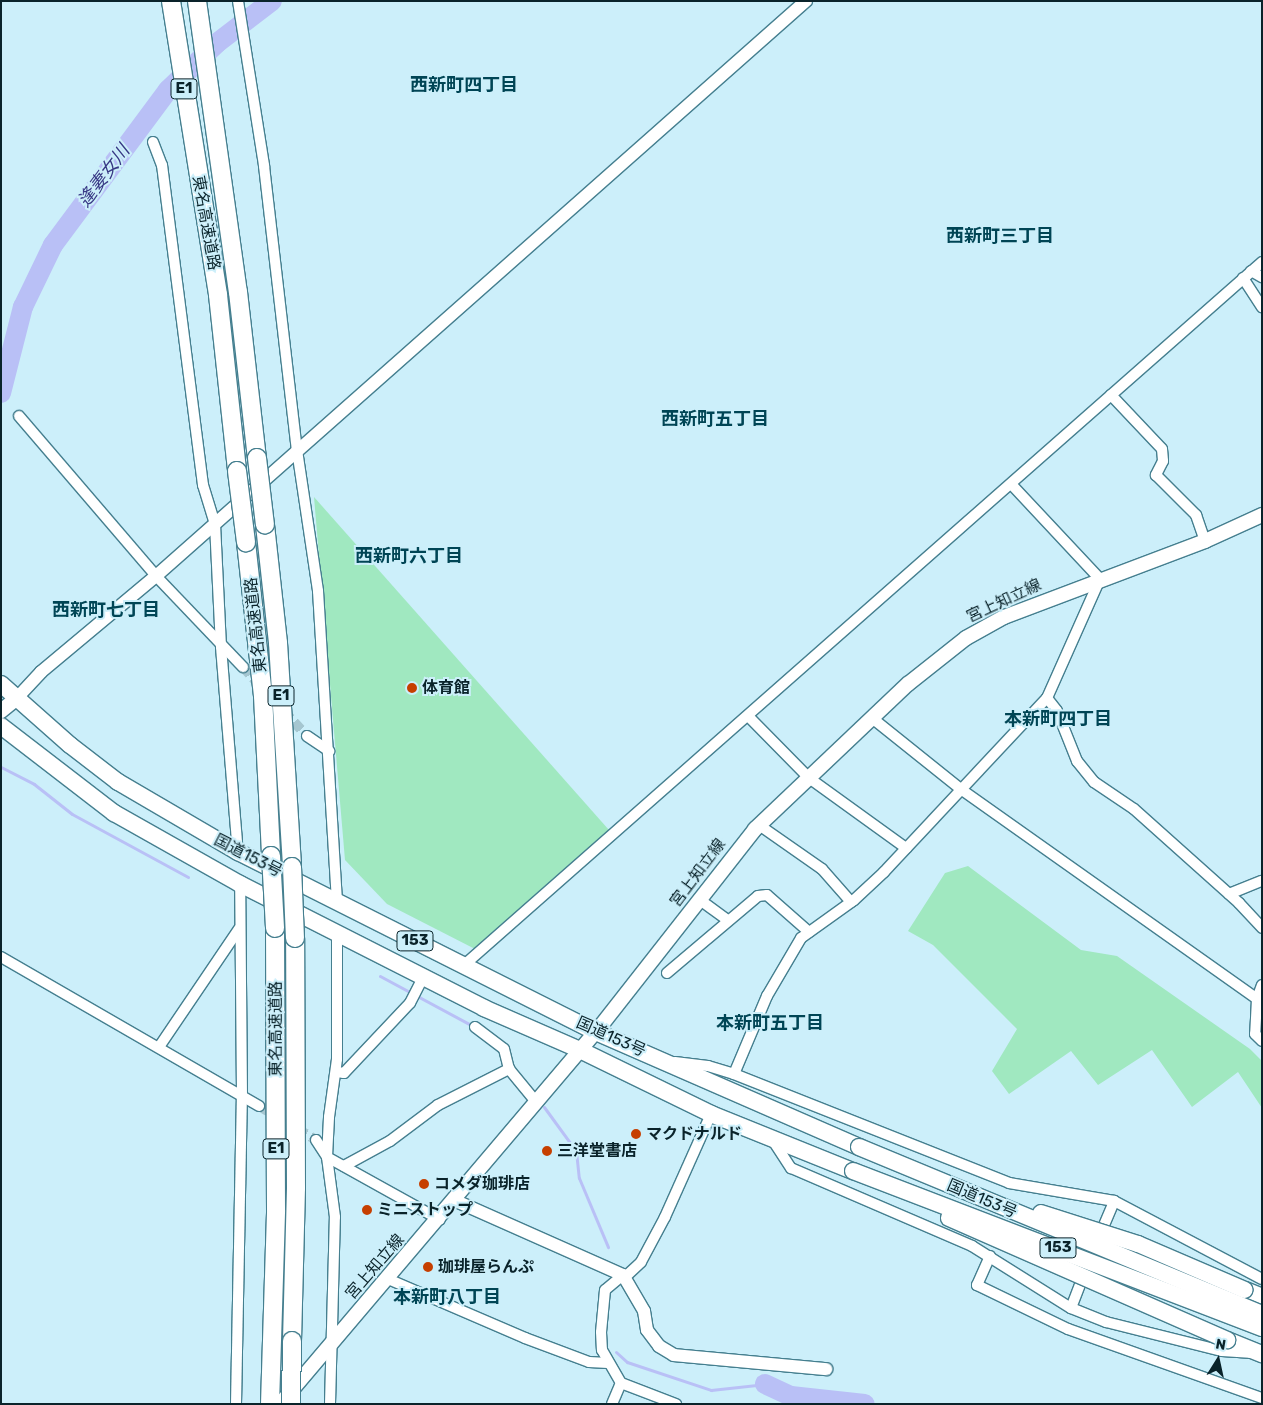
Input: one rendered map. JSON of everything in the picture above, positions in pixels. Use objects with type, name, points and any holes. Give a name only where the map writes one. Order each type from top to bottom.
[{"type":"highway","name":"東名高速道路","points":[[171,1],[218,295],[263,696],[275,928],[276,1210],[270,1404]]},
{"type":"highway","name":"東名高速道路","points":[[197,1],[238,292],[278,643],[296,938],[296,1188],[291,1404]]},
{"type":"highway","name":"国道153号","points":[[1,684],[16,699],[118,782],[238,852],[337,900],[463,966],[596,1032],[664,1060],[859,1147],[1262,1314]]},
{"type":"highway","name":"国道153号","points":[[1,726],[114,813],[240,884],[423,977],[580,1050],[711,1114],[853,1171],[1262,1328]]},
{"type":"highway","name":"153","points":[[859,1147],[893,1153],[1021,1207],[1138,1244],[1262,1297]]},
{"type":"highway","name":"153","points":[[853,1171],[868,1183],[1262,1354]]},
{"type":"main road","name":"宮上知立線","points":[[280,1404],[440,1220],[596,1032],[700,900],[722,867],[759,825],[908,684],[966,638],[1004,617],[1100,579],[1205,541],[1262,515]]},
{"type":"main road","points":[[1,711],[16,699]]},
{"type":"street","points":[[238,1],[245,62],[264,166],[297,450],[318,591],[337,900]]},
{"type":"street","points":[[16,699],[41,672],[156,576],[806,1]]},
{"type":"street","points":[[153,142],[162,165],[203,485],[215,524],[221,647],[238,852]]},
{"type":"street","points":[[463,966],[749,717],[1262,262]]},
{"type":"street","points":[[1247,275],[1262,277]]},
{"type":"street","points":[[1247,275],[1262,307]]},
{"type":"street","points":[[1111,395],[1162,449],[1163,461],[1156,475],[1196,514],[1205,541]]},
{"type":"street","points":[[19,416],[156,576],[221,647],[243,668]]},
{"type":"street","points":[[734,1074],[778,975],[801,938],[851,902],[962,790],[1047,698],[1100,579],[1011,484]]},
{"type":"street","points":[[1047,698],[1057,712],[1077,761],[1094,782],[1134,809],[1229,894],[1262,928]]},
{"type":"street","points":[[749,717],[809,778],[906,848]]},
{"type":"street","points":[[872,718],[962,790],[1256,999]]},
{"type":"street","points":[[307,736],[329,751]]},
{"type":"street","points":[[759,825],[822,869],[851,902]]},
{"type":"street","points":[[1229,894],[1262,881]]},
{"type":"street","points":[[236,1404],[242,1095],[240,884]]},
{"type":"street","points":[[667,973],[758,896],[767,896],[809,932]]},
{"type":"street","points":[[700,900],[728,920]]},
{"type":"street","points":[[159,1048],[239,929]]},
{"type":"street","points":[[330,1404],[335,1218],[327,1157],[329,1117],[337,1072],[337,934]]},
{"type":"street","points":[[1,957],[259,1106]]},
{"type":"street","points":[[337,1072],[344,1073],[404,1010],[423,977]]},
{"type":"street","points":[[1262,985],[1256,999],[1255,1034],[1262,1041]]},
{"type":"street","points":[[475,1027],[504,1049],[509,1069],[537,1103]]},
{"type":"street","points":[[664,1060],[708,1066],[734,1074],[1009,1183],[1114,1201],[1262,1279]]},
{"type":"street","points":[[344,1166],[390,1141],[438,1105],[509,1069]]},
{"type":"street","points":[[676,1404],[621,1383],[608,1363],[601,1332],[605,1290],[641,1262],[665,1217],[711,1114]]},
{"type":"street","points":[[772,1138],[791,1168],[990,1256],[1071,1308],[1106,1322],[1222,1351],[1262,1354]]},
{"type":"street","points":[[316,1140],[327,1157],[440,1220]]},
{"type":"street","points":[[456,1201],[623,1277],[644,1311],[648,1330],[659,1346],[674,1355],[826,1369]]},
{"type":"street","points":[[1071,1308],[1114,1201]]},
{"type":"street","points":[[990,1256],[977,1285],[1068,1329],[1262,1398]]},
{"type":"street","points":[[388,1279],[534,1342],[589,1362],[608,1363]]},
{"type":"street","points":[[612,1404],[621,1383]]},
{"type":"green space","points":[[314,497],[609,830],[475,949],[387,904],[345,860]]},
{"type":"green space","points":[[968,866],[1081,950],[1117,956],[1250,1049],[1262,1061],[1262,1108],[1238,1072],[1192,1107],[1152,1050],[1098,1085],[1071,1051],[1009,1094],[992,1071],[1017,1029],[933,945],[908,931],[945,873]]},
{"type":"waterway","name":"逢妻女川","points":[[1,393],[23,307],[53,245],[168,90],[217,43],[272,1]]},
{"type":"waterway","points":[[1,767],[34,784],[72,814],[188,877]]},
{"type":"waterway","points":[[380,976],[469,1024]]},
{"type":"waterway","points":[[544,1107],[576,1151],[579,1178],[608,1247]]},
{"type":"waterway","points":[[616,1352],[627,1362],[711,1390],[765,1384]]},
{"type":"waterway","points":[[765,1384],[791,1396],[865,1404]]},
{"type":"tunnel","points":[[243,667],[307,736]]},
{"type":"tunnel","points":[[259,1106],[316,1140]]},
{"type":"place","name":"体育館","points":[[412,688]]},
{"type":"place","name":"マクドナルド","points":[[636,1134]]},
{"type":"place","name":"三洋堂書店","points":[[547,1151]]},
{"type":"place","name":"コメダ珈琲店","points":[[424,1184]]},
{"type":"place","name":"ミニストップ","points":[[367,1210]]},
{"type":"place","name":"珈琲屋らんぷ","points":[[428,1267]]},
{"type":"district","name":"西新町四丁目","points":[[464,85]]},
{"type":"district","name":"西新町三丁目","points":[[1000,236]]},
{"type":"district","name":"西新町五丁目","points":[[715,419]]},
{"type":"district","name":"西新町六丁目","points":[[409,556]]},
{"type":"district","name":"西新町七丁目","points":[[106,610]]},
{"type":"district","name":"本新町四丁目","points":[[1058,719]]},
{"type":"district","name":"本新町五丁目","points":[[770,1023]]},
{"type":"district","name":"本新町八丁目","points":[[447,1297]]}]
